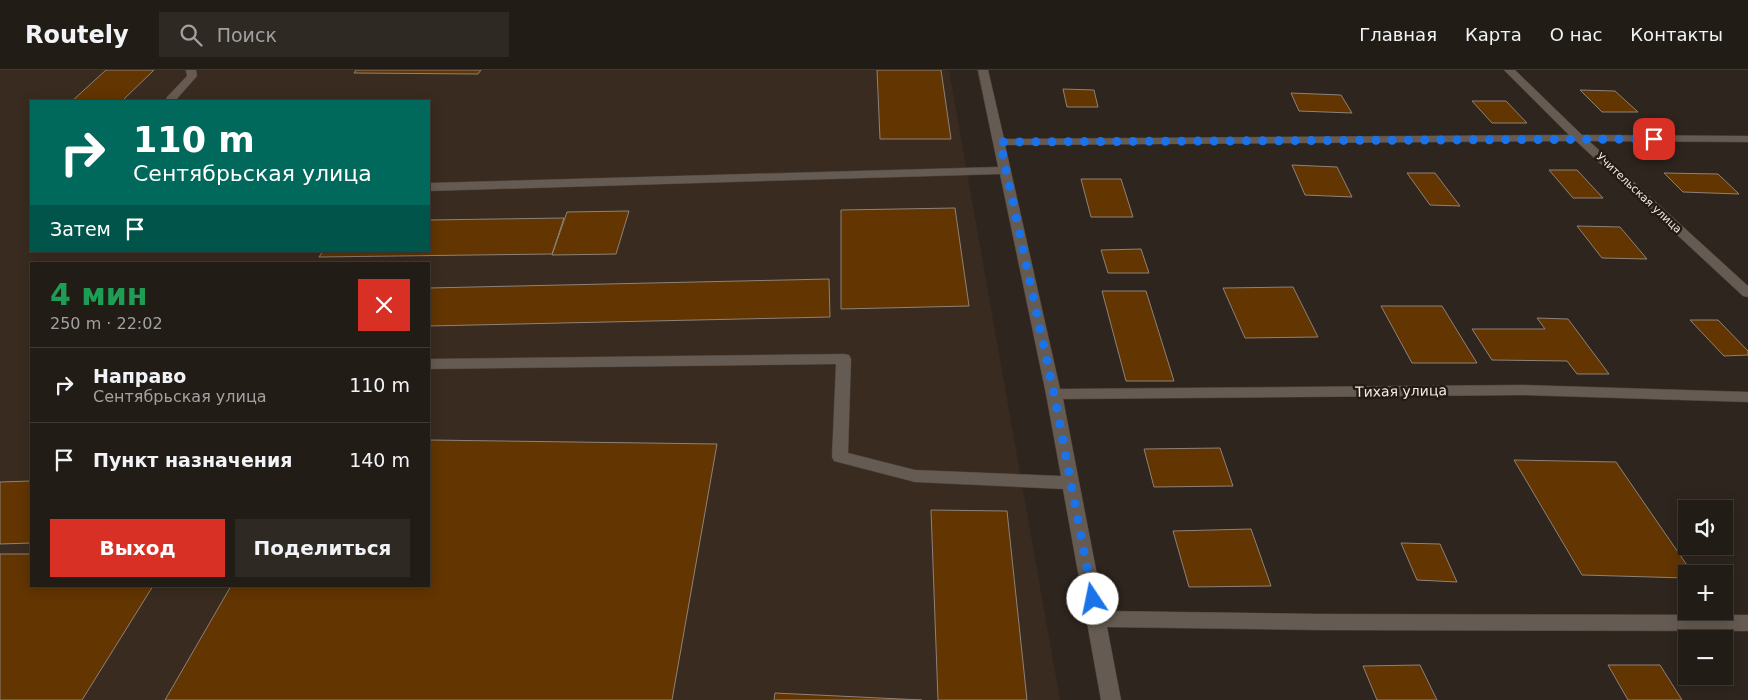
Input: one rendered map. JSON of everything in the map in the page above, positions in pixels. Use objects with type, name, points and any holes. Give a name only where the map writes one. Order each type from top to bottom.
[{"type":"street","points":[[172,99],[192,76],[191,70]]},
{"type":"street","points":[[983,70],[1054,394],[1111,700]]},
{"type":"street","name":"Учительская улица","points":[[1509,70],[1579,138],[1748,293]]},
{"type":"street","points":[[1000,142],[1579,138],[1748,139]]},
{"type":"street","points":[[430,187],[1006,170]]},
{"type":"street","points":[[430,364],[844,359],[840,456],[915,476],[1071,482]]},
{"type":"street","name":"Тихая улица","points":[[1054,394],[1523,390],[1748,398]]},
{"type":"street","points":[[1096,619],[1748,624]]},
{"type":"shaded area","points":[[0,70],[949,70],[1060,700],[0,700]]},
{"type":"building","points":[[106,70],[154,70],[123,100],[73,100]]},
{"type":"building","points":[[356,70],[481,70],[478,74],[354,73]]},
{"type":"building","points":[[877,70],[941,70],[951,139],[880,139]]},
{"type":"building","points":[[1063,89],[1094,90],[1098,107],[1067,107]]},
{"type":"building","points":[[1580,90],[1615,91],[1638,112],[1602,112]]},
{"type":"building","points":[[1291,93],[1341,95],[1352,113],[1299,111]]},
{"type":"building","points":[[1472,101],[1506,101],[1527,123],[1492,123]]},
{"type":"building","points":[[1292,165],[1337,167],[1352,197],[1305,195]]},
{"type":"building","points":[[1549,170],[1577,170],[1603,198],[1573,198]]},
{"type":"building","points":[[1407,173],[1435,173],[1460,206],[1430,205]]},
{"type":"building","points":[[1664,173],[1718,174],[1739,194],[1683,192]]},
{"type":"building","points":[[1081,179],[1121,179],[1133,217],[1091,217]]},
{"type":"building","points":[[955,208],[969,306],[841,309],[841,210]]},
{"type":"building","points":[[629,211],[616,254],[552,255],[567,212]]},
{"type":"building","points":[[564,218],[552,254],[319,257],[322,252],[430,252],[430,220]]},
{"type":"building","points":[[1577,226],[1620,227],[1647,259],[1602,258]]},
{"type":"building","points":[[1141,249],[1149,273],[1108,273],[1101,250]]},
{"type":"building","points":[[829,279],[830,317],[430,326],[430,288]]},
{"type":"building","points":[[1293,287],[1318,337],[1245,338],[1223,288]]},
{"type":"building","points":[[1102,291],[1146,291],[1174,381],[1126,381]]},
{"type":"building","points":[[1381,306],[1442,306],[1477,363],[1412,363]]},
{"type":"building","points":[[1537,318],[1568,319],[1609,374],[1577,374],[1567,361],[1492,360],[1472,329],[1545,329]]},
{"type":"building","points":[[1690,320],[1718,320],[1748,351],[1748,355],[1724,356]]},
{"type":"building","points":[[430,440],[717,444],[672,700],[165,700],[230,587],[430,587]]},
{"type":"building","points":[[1220,448],[1233,486],[1154,487],[1144,449]]},
{"type":"building","points":[[1514,460],[1616,462],[1678,552],[1678,555],[1687,565],[1678,565],[1678,578],[1582,575]]},
{"type":"building","points":[[30,481],[30,543],[0,544],[0,482]]},
{"type":"building","points":[[931,510],[1007,511],[1027,700],[938,700]]},
{"type":"building","points":[[1251,529],[1271,586],[1189,587],[1173,531]]},
{"type":"building","points":[[1401,543],[1440,544],[1457,582],[1417,580]]},
{"type":"building","points":[[0,554],[30,554],[30,587],[152,587],[82,700],[0,700]]},
{"type":"building","points":[[1420,665],[1437,700],[1377,700],[1363,666]]},
{"type":"building","points":[[1608,665],[1660,665],[1682,700],[1628,700]]},
{"type":"building","points":[[775,693],[922,700],[774,700]]},
{"type":"route","points":[[1093,599],[1054,394],[1000,142],[1654,139]]}]
